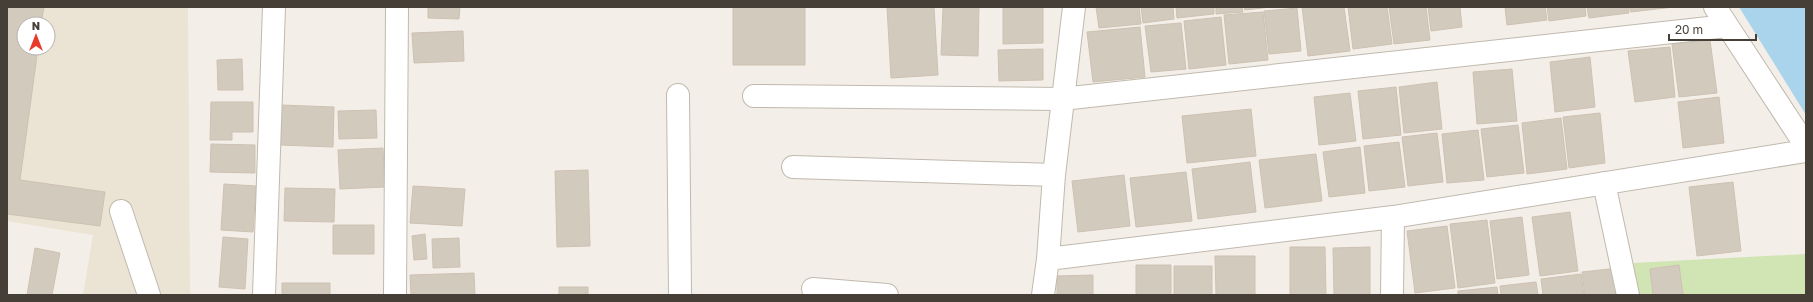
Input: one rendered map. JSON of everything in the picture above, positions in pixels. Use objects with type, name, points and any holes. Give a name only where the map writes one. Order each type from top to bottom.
[{"type":"street","points":[[264,295],[274,7]]},
{"type":"street","points":[[395,295],[397,7]]},
{"type":"street","points":[[1043,295],[1048,259],[1054,175],[1062,99],[1074,7]]},
{"type":"street","points":[[1715,7],[1806,146]]},
{"type":"street","points":[[754,96],[1062,99],[1727,26]]},
{"type":"street","points":[[678,95],[680,295]]},
{"type":"street","points":[[1048,259],[1393,217],[1806,151]]},
{"type":"street","points":[[793,167],[1054,175]]},
{"type":"street","points":[[1604,183],[1628,295]]},
{"type":"street","points":[[121,211],[149,295]]},
{"type":"street","points":[[1392,295],[1393,217]]},
{"type":"street","points":[[813,289],[887,295]]},
{"type":"shaded area","points":[[7,7],[188,7],[190,295],[83,295],[93,235],[7,221]]},
{"type":"green space","points":[[1806,254],[1806,295],[1638,295],[1633,263]]},
{"type":"water","points":[[1739,7],[1806,7],[1806,115]]},
{"type":"building","points":[[7,7],[44,7],[42,16],[16,16],[16,56],[37,56],[20,180],[105,192],[100,226],[7,214]]},
{"type":"building","points":[[428,7],[460,7],[459,19],[428,18]]},
{"type":"building","points":[[733,7],[805,7],[805,65],[733,65]]},
{"type":"building","points":[[887,7],[934,7],[938,75],[891,78]]},
{"type":"building","points":[[943,7],[979,7],[978,56],[941,55]]},
{"type":"building","points":[[1003,7],[1043,7],[1043,43],[1003,44]]},
{"type":"building","points":[[1096,7],[1139,7],[1141,24],[1099,28]]},
{"type":"building","points":[[1141,7],[1173,7],[1174,19],[1143,23]]},
{"type":"building","points":[[1176,7],[1214,7],[1214,14],[1177,18]]},
{"type":"building","points":[[1216,7],[1242,7],[1243,12],[1216,14]]},
{"type":"building","points":[[1244,7],[1271,7],[1245,10]]},
{"type":"building","points":[[1302,7],[1344,7],[1350,51],[1308,56]]},
{"type":"building","points":[[1348,7],[1387,7],[1392,44],[1353,49]]},
{"type":"building","points":[[1389,7],[1426,7],[1430,40],[1394,44]]},
{"type":"building","points":[[1428,7],[1460,7],[1462,27],[1431,31]]},
{"type":"building","points":[[1505,7],[1545,7],[1547,20],[1507,25]]},
{"type":"building","points":[[1547,7],[1585,7],[1586,16],[1549,21]]},
{"type":"building","points":[[1587,7],[1629,7],[1629,13],[1589,18]]},
{"type":"building","points":[[1630,7],[1674,7],[1631,12]]},
{"type":"building","points":[[1297,8],[1301,51],[1269,54],[1264,11]]},
{"type":"building","points":[[1263,12],[1268,60],[1229,64],[1224,15]]},
{"type":"building","points":[[1221,17],[1226,65],[1189,69],[1184,21]]},
{"type":"building","points":[[1181,23],[1186,69],[1151,72],[1145,26]]},
{"type":"building","points":[[1140,27],[1145,77],[1093,82],[1087,32]]},
{"type":"building","points":[[463,31],[464,61],[414,63],[412,33]]},
{"type":"building","points":[[1710,40],[1717,93],[1679,97],[1672,44]]},
{"type":"building","points":[[1670,47],[1675,97],[1635,102],[1628,51]]},
{"type":"building","points":[[1043,49],[1043,80],[999,81],[998,50]]},
{"type":"building","points":[[1590,57],[1595,107],[1555,112],[1550,62]]},
{"type":"building","points":[[242,59],[243,90],[218,90],[217,60]]},
{"type":"building","points":[[1512,69],[1517,121],[1477,124],[1473,72]]},
{"type":"building","points":[[1437,82],[1442,129],[1404,133],[1399,87]]},
{"type":"building","points":[[1396,87],[1401,135],[1363,139],[1358,91]]},
{"type":"building","points":[[1350,93],[1356,141],[1319,145],[1314,97]]},
{"type":"building","points":[[1719,97],[1724,143],[1683,148],[1678,102]]},
{"type":"building","points":[[211,102],[253,102],[253,132],[232,132],[232,140],[210,140]]},
{"type":"building","points":[[281,105],[334,107],[333,147],[280,145]]},
{"type":"building","points":[[1251,109],[1256,156],[1187,163],[1182,116]]},
{"type":"building","points":[[376,110],[377,138],[339,139],[338,111]]},
{"type":"building","points":[[1600,113],[1605,163],[1569,168],[1563,117]]},
{"type":"building","points":[[1561,118],[1567,169],[1527,174],[1522,123]]},
{"type":"building","points":[[1518,125],[1524,173],[1487,177],[1481,129]]},
{"type":"building","points":[[1478,130],[1484,180],[1447,183],[1442,134]]},
{"type":"building","points":[[1437,133],[1443,182],[1408,186],[1402,137]]},
{"type":"building","points":[[1399,142],[1405,187],[1369,191],[1364,146]]},
{"type":"building","points":[[211,144],[255,145],[255,173],[210,172]]},
{"type":"building","points":[[1360,147],[1365,193],[1329,197],[1323,152]]},
{"type":"building","points":[[383,148],[385,187],[340,189],[338,150]]},
{"type":"building","points":[[1316,154],[1322,201],[1265,208],[1259,160]]},
{"type":"building","points":[[1250,162],[1256,212],[1198,219],[1192,169]]},
{"type":"building","points":[[588,170],[590,246],[557,247],[555,171]]},
{"type":"building","points":[[1186,172],[1192,221],[1136,227],[1130,178]]},
{"type":"building","points":[[1124,175],[1130,226],[1078,232],[1072,181]]},
{"type":"building","points":[[1733,182],[1741,251],[1697,256],[1689,187]]},
{"type":"building","points":[[224,184],[256,186],[253,232],[221,230]]},
{"type":"building","points":[[413,186],[465,189],[462,226],[410,223]]},
{"type":"building","points":[[285,188],[335,189],[334,222],[284,221]]},
{"type":"building","points":[[1570,212],[1578,271],[1540,276],[1532,217]]},
{"type":"building","points":[[1522,217],[1529,275],[1497,279],[1490,221]]},
{"type":"building","points":[[1487,220],[1495,283],[1458,288],[1450,224]]},
{"type":"building","points":[[333,225],[374,225],[374,254],[333,254]]},
{"type":"building","points":[[1447,226],[1455,288],[1415,293],[1407,231]]},
{"type":"building","points":[[425,234],[427,259],[414,260],[412,236]]},
{"type":"building","points":[[223,237],[248,239],[245,289],[219,287]]},
{"type":"building","points":[[459,238],[460,267],[433,268],[432,239]]},
{"type":"building","points":[[1290,247],[1325,247],[1326,295],[1290,295]]},
{"type":"building","points":[[1370,247],[1370,295],[1334,295],[1333,248]]},
{"type":"building","points":[[35,248],[60,253],[52,295],[27,295]]},
{"type":"building","points":[[1215,256],[1255,256],[1255,295],[1216,295]]},
{"type":"building","points":[[1136,265],[1171,265],[1171,295],[1136,295]]},
{"type":"building","points":[[1679,265],[1683,295],[1653,295],[1650,269]]},
{"type":"building","points":[[1174,266],[1212,266],[1212,295],[1174,295]]},
{"type":"building","points":[[1618,268],[1621,295],[1585,295],[1582,272]]},
{"type":"building","points":[[474,273],[475,295],[411,295],[410,275]]},
{"type":"building","points":[[1581,274],[1584,295],[1543,295],[1541,279]]},
{"type":"building","points":[[1093,275],[1093,295],[1057,295],[1057,276]]},
{"type":"building","points":[[1536,282],[1538,295],[1501,295],[1500,286]]},
{"type":"building","points":[[282,283],[330,283],[330,295],[282,295]]},
{"type":"building","points":[[559,287],[588,287],[588,295],[559,295]]},
{"type":"building","points":[[1497,287],[1498,295],[1458,295],[1458,291]]}]
